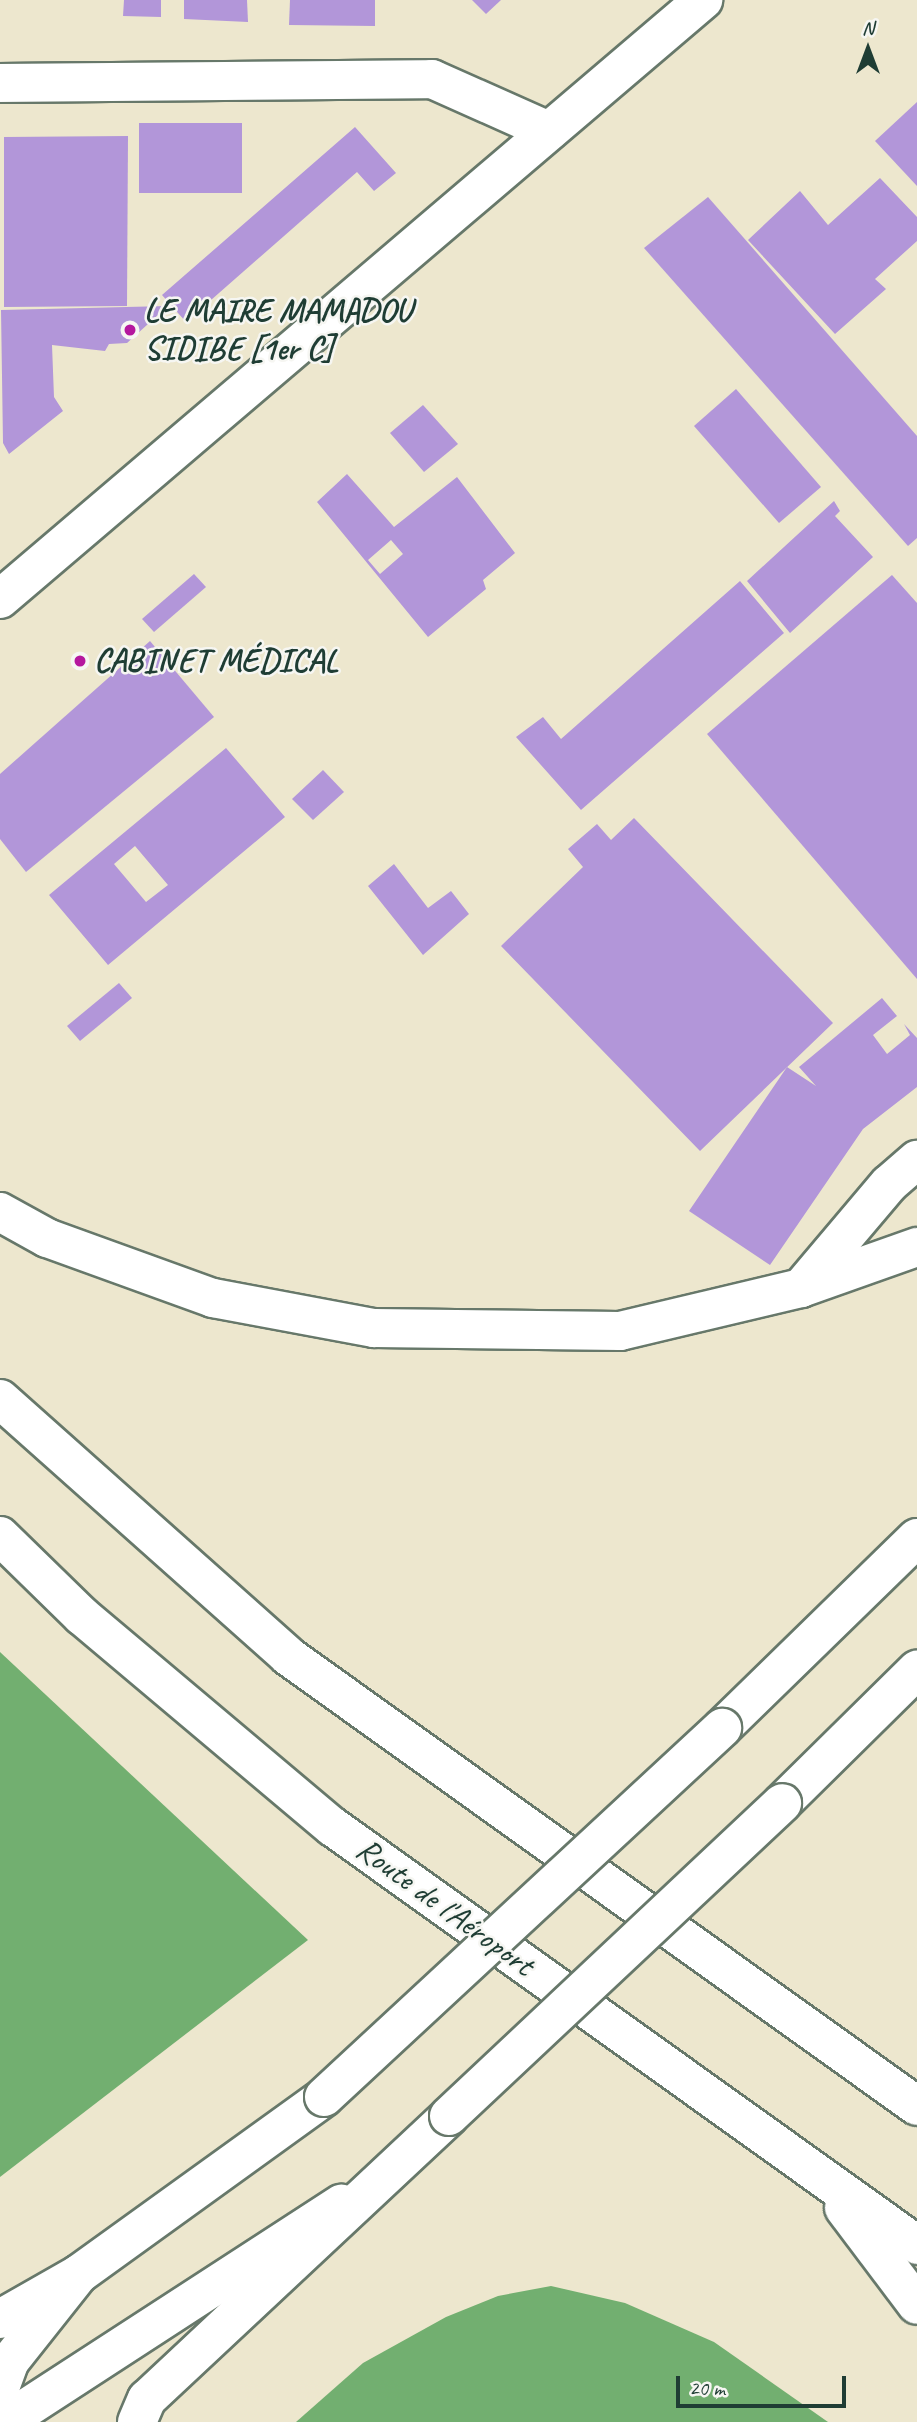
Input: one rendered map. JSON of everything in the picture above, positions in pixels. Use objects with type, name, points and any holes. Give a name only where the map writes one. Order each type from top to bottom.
[{"type":"main road","points":[[0,599],[703,0]]},
{"type":"main road","points":[[0,83],[432,79],[549,131]]},
{"type":"main road","points":[[801,1288],[889,1184],[917,1160]]},
{"type":"main road","points":[[0,1212],[47,1238],[213,1298],[374,1328],[620,1331],[801,1288],[917,1247]]},
{"type":"main road","points":[[0,1399],[288,1656],[917,2106]]},
{"type":"main road","name":"Route de l'Aéroport","points":[[0,1536],[82,1616],[333,1827],[917,2245]]},
{"type":"main road","points":[[0,2319],[79,2274],[324,2097],[722,1728],[917,1538]]},
{"type":"main road","points":[[137,2422],[147,2399],[782,1803],[917,1670]]},
{"type":"main road","points":[[886,1702],[917,1680]]},
{"type":"main road","points":[[5,2422],[380,2178]]},
{"type":"main road","points":[[824,2181],[917,2305]]},
{"type":"main road","points":[[0,2388],[10,2361],[79,2274]]},
{"type":"green space","points":[[0,1652],[308,1940],[0,2177]]},
{"type":"green space","points":[[551,2286],[625,2303],[714,2342],[828,2422],[296,2422],[363,2363],[446,2317],[498,2296]]},
{"type":"building","points":[[124,0],[161,0],[161,17],[123,16]]},
{"type":"building","points":[[184,0],[247,0],[248,22],[184,19]]},
{"type":"building","points":[[290,0],[375,0],[375,26],[289,25]]},
{"type":"building","points":[[472,0],[501,0],[486,14]]},
{"type":"building","points":[[917,102],[917,186],[875,141]]},
{"type":"building","points":[[139,123],[242,123],[242,193],[139,193]]},
{"type":"building","points":[[355,127],[396,173],[374,191],[357,172],[186,322],[162,295]]},
{"type":"building","points":[[128,136],[127,306],[4,307],[4,137]]},
{"type":"building","points":[[880,178],[917,217],[917,241],[875,279],[886,289],[835,334],[748,240],[800,191],[828,225]]},
{"type":"building","points":[[708,197],[917,436],[917,538],[908,546],[644,248]]},
{"type":"building","points":[[168,306],[127,343],[109,344],[105,351],[52,345],[54,397],[63,411],[9,454],[3,443],[1,310]]},
{"type":"building","points":[[736,389],[821,487],[779,523],[694,426]]},
{"type":"building","points":[[423,405],[458,444],[424,472],[390,433]]},
{"type":"building","points":[[347,474],[394,527],[457,477],[515,553],[483,580],[486,589],[428,637],[317,502]],"holes":[[[391,540],[403,554],[380,574],[368,560]]]},
{"type":"building","points":[[834,501],[840,511],[835,516],[873,557],[790,633],[747,581]]},
{"type":"building","points":[[194,574],[206,587],[154,632],[142,619]]},
{"type":"building","points":[[892,575],[917,603],[917,979],[707,734]]},
{"type":"building","points":[[740,581],[784,633],[581,810],[516,737],[543,717],[561,739]]},
{"type":"building","points":[[150,641],[214,717],[26,872],[0,839],[0,774]]},
{"type":"building","points":[[226,748],[285,817],[108,965],[49,895]],"holes":[[[135,846],[168,885],[146,902],[114,864]]]},
{"type":"building","points":[[323,770],[344,792],[313,820],[292,799]]},
{"type":"building","points":[[634,818],[833,1023],[700,1151],[501,946],[583,867],[568,849],[597,824],[611,840]]},
{"type":"building","points":[[394,864],[428,908],[451,891],[469,914],[423,955],[368,886]]},
{"type":"building","points":[[119,983],[132,998],[80,1041],[67,1026]]},
{"type":"building","points":[[882,998],[897,1016],[873,1035],[887,1054],[910,1035],[904,1024],[917,1038],[917,1087],[863,1129],[770,1265],[689,1211],[787,1067],[816,1086],[799,1067]]},
{"type":"place","name":"LE MAIRE MAMADOU SIDIBE [1er C]","points":[[130,330]]},
{"type":"place","name":"CABINET MÉDICAL","points":[[80,661]]}]
